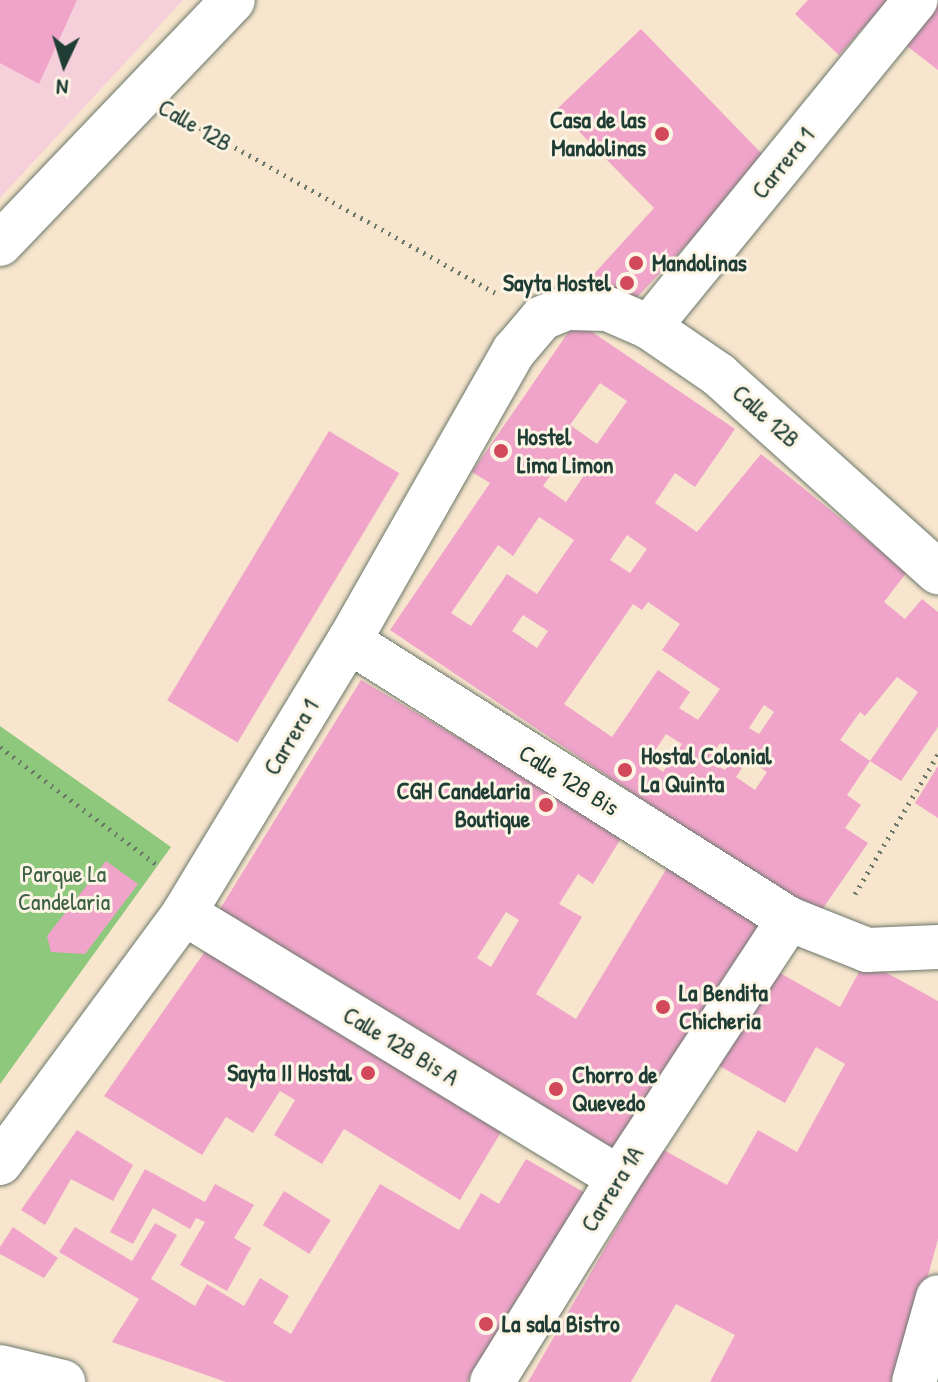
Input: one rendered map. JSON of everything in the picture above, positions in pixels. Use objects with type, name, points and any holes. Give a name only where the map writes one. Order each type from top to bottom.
[{"type":"street","points":[[0,244],[233,0]]},
{"type":"street","name":"Carrera 1","points":[[649,327],[916,0]]},
{"type":"street","name":"Calle 12B","points":[[554,313],[608,309],[649,327],[719,375],[938,572]]},
{"type":"street","name":"Carrera 1","points":[[0,1163],[190,903],[349,641],[514,351],[554,313]]},
{"type":"street","name":"Calle 12B Bis","points":[[349,641],[789,919],[867,950],[938,947]]},
{"type":"street","name":"Calle 12B Bis A","points":[[190,903],[619,1178]]},
{"type":"street","name":"Carrera 1A","points":[[492,1382],[619,1178],[789,919]]},
{"type":"street","points":[[914,1382],[938,1297]]},
{"type":"street","points":[[0,1367],[63,1382]]},
{"type":"path","name":"Calle 12B","points":[[143,96],[554,313]]},
{"type":"path","points":[[0,747],[190,903]]},
{"type":"path","points":[[832,934],[938,754]]},
{"type":"shaded area","points":[[0,0],[183,0],[0,198]]},
{"type":"green space","name":"Parque La Candelaria","points":[[0,726],[171,847],[0,1084]]},
{"type":"building","points":[[0,0],[77,0],[39,84],[0,63]]},
{"type":"building","points":[[808,0],[888,0],[839,55],[795,14]]},
{"type":"building","points":[[930,0],[938,0],[938,70],[899,40]]},
{"type":"building","name":"Casa de las Mandolinas","points":[[641,29],[767,159],[627,308],[582,287],[654,208],[557,109]]},
{"type":"building","points":[[576,321],[735,429],[695,487],[675,473],[655,503],[697,532],[761,454],[907,572],[884,602],[905,619],[922,599],[938,612],[938,727],[901,781],[870,761],[847,795],[861,805],[845,828],[868,843],[817,917],[390,630],[490,483],[472,472]],"holes":[[[600,383],[627,401],[597,444],[570,425]],[[564,456],[587,471],[566,502],[543,486]],[[539,517],[574,540],[537,594],[507,574],[471,626],[451,613],[498,545],[513,556]],[[627,535],[647,549],[630,573],[610,560]],[[648,602],[680,624],[662,650],[720,689],[698,720],[679,708],[690,692],[658,670],[612,737],[564,704],[633,604],[642,610]],[[523,615],[548,631],[537,648],[512,631]],[[897,677],[918,692],[870,761],[840,740],[860,712],[865,716]],[[764,705],[774,712],[759,734],[749,728]],[[666,734],[682,744],[663,772],[648,761]],[[720,743],[736,753],[725,770],[708,760]],[[748,759],[767,772],[755,790],[736,777]]]},
{"type":"building","points":[[329,431],[399,473],[238,742],[167,700]]},
{"type":"building","points":[[361,680],[623,835],[593,884],[578,874],[559,904],[582,917],[536,994],[576,1019],[670,863],[764,919],[621,1153],[220,909]],"holes":[[[506,912],[519,920],[491,967],[477,958]]]},
{"type":"building","points":[[938,766],[938,818],[915,803]]},
{"type":"building","points":[[106,861],[138,884],[85,954],[51,952],[47,936]]},
{"type":"building","points":[[206,950],[503,1129],[460,1200],[344,1129],[322,1164],[274,1135],[295,1100],[280,1091],[253,1133],[226,1117],[202,1155],[104,1096]]},
{"type":"building","points":[[865,961],[938,1001],[938,1239],[899,1382],[710,1382],[735,1335],[676,1304],[631,1382],[528,1382],[662,1149],[727,1185],[758,1130],[797,1152],[845,1064],[816,1047],[785,1103],[718,1065],[773,969],[840,1007]]},
{"type":"building","points":[[77,1130],[133,1165],[113,1201],[71,1179],[45,1225],[21,1210]]},
{"type":"building","points":[[526,1159],[587,1194],[525,1297],[520,1294],[467,1382],[226,1382],[112,1342],[139,1299],[59,1252],[75,1227],[132,1261],[155,1223],[177,1235],[151,1279],[195,1306],[207,1284],[244,1306],[260,1278],[289,1296],[273,1323],[291,1334],[380,1184],[459,1230],[481,1193],[499,1204]]},
{"type":"building","points":[[145,1169],[205,1202],[215,1184],[254,1205],[234,1238],[251,1248],[227,1291],[180,1265],[205,1222],[196,1218],[190,1229],[153,1208],[133,1244],[110,1232]]},
{"type":"building","points":[[284,1191],[331,1220],[309,1254],[263,1225]]},
{"type":"building","points":[[13,1227],[58,1258],[44,1278],[0,1254],[0,1247]]},
{"type":"place","name":"Casa de las Mandolinas","points":[[662,134]]},
{"type":"place","name":"Mandolinas","points":[[636,263]]},
{"type":"place","name":"Sayta Hostel","points":[[627,283]]},
{"type":"place","name":"Hostel Lima Limon","points":[[501,451]]},
{"type":"place","name":"Hostal Colonial La Quinta","points":[[625,770]]},
{"type":"place","name":"CGH Candelaria Boutique","points":[[546,805]]},
{"type":"place","name":"La Bendita Chicheria","points":[[663,1007]]},
{"type":"place","name":"Sayta II Hostal","points":[[368,1073]]},
{"type":"place","name":"Chorro de Quevedo","points":[[556,1089]]},
{"type":"place","name":"La sala Bistro","points":[[486,1324]]}]
